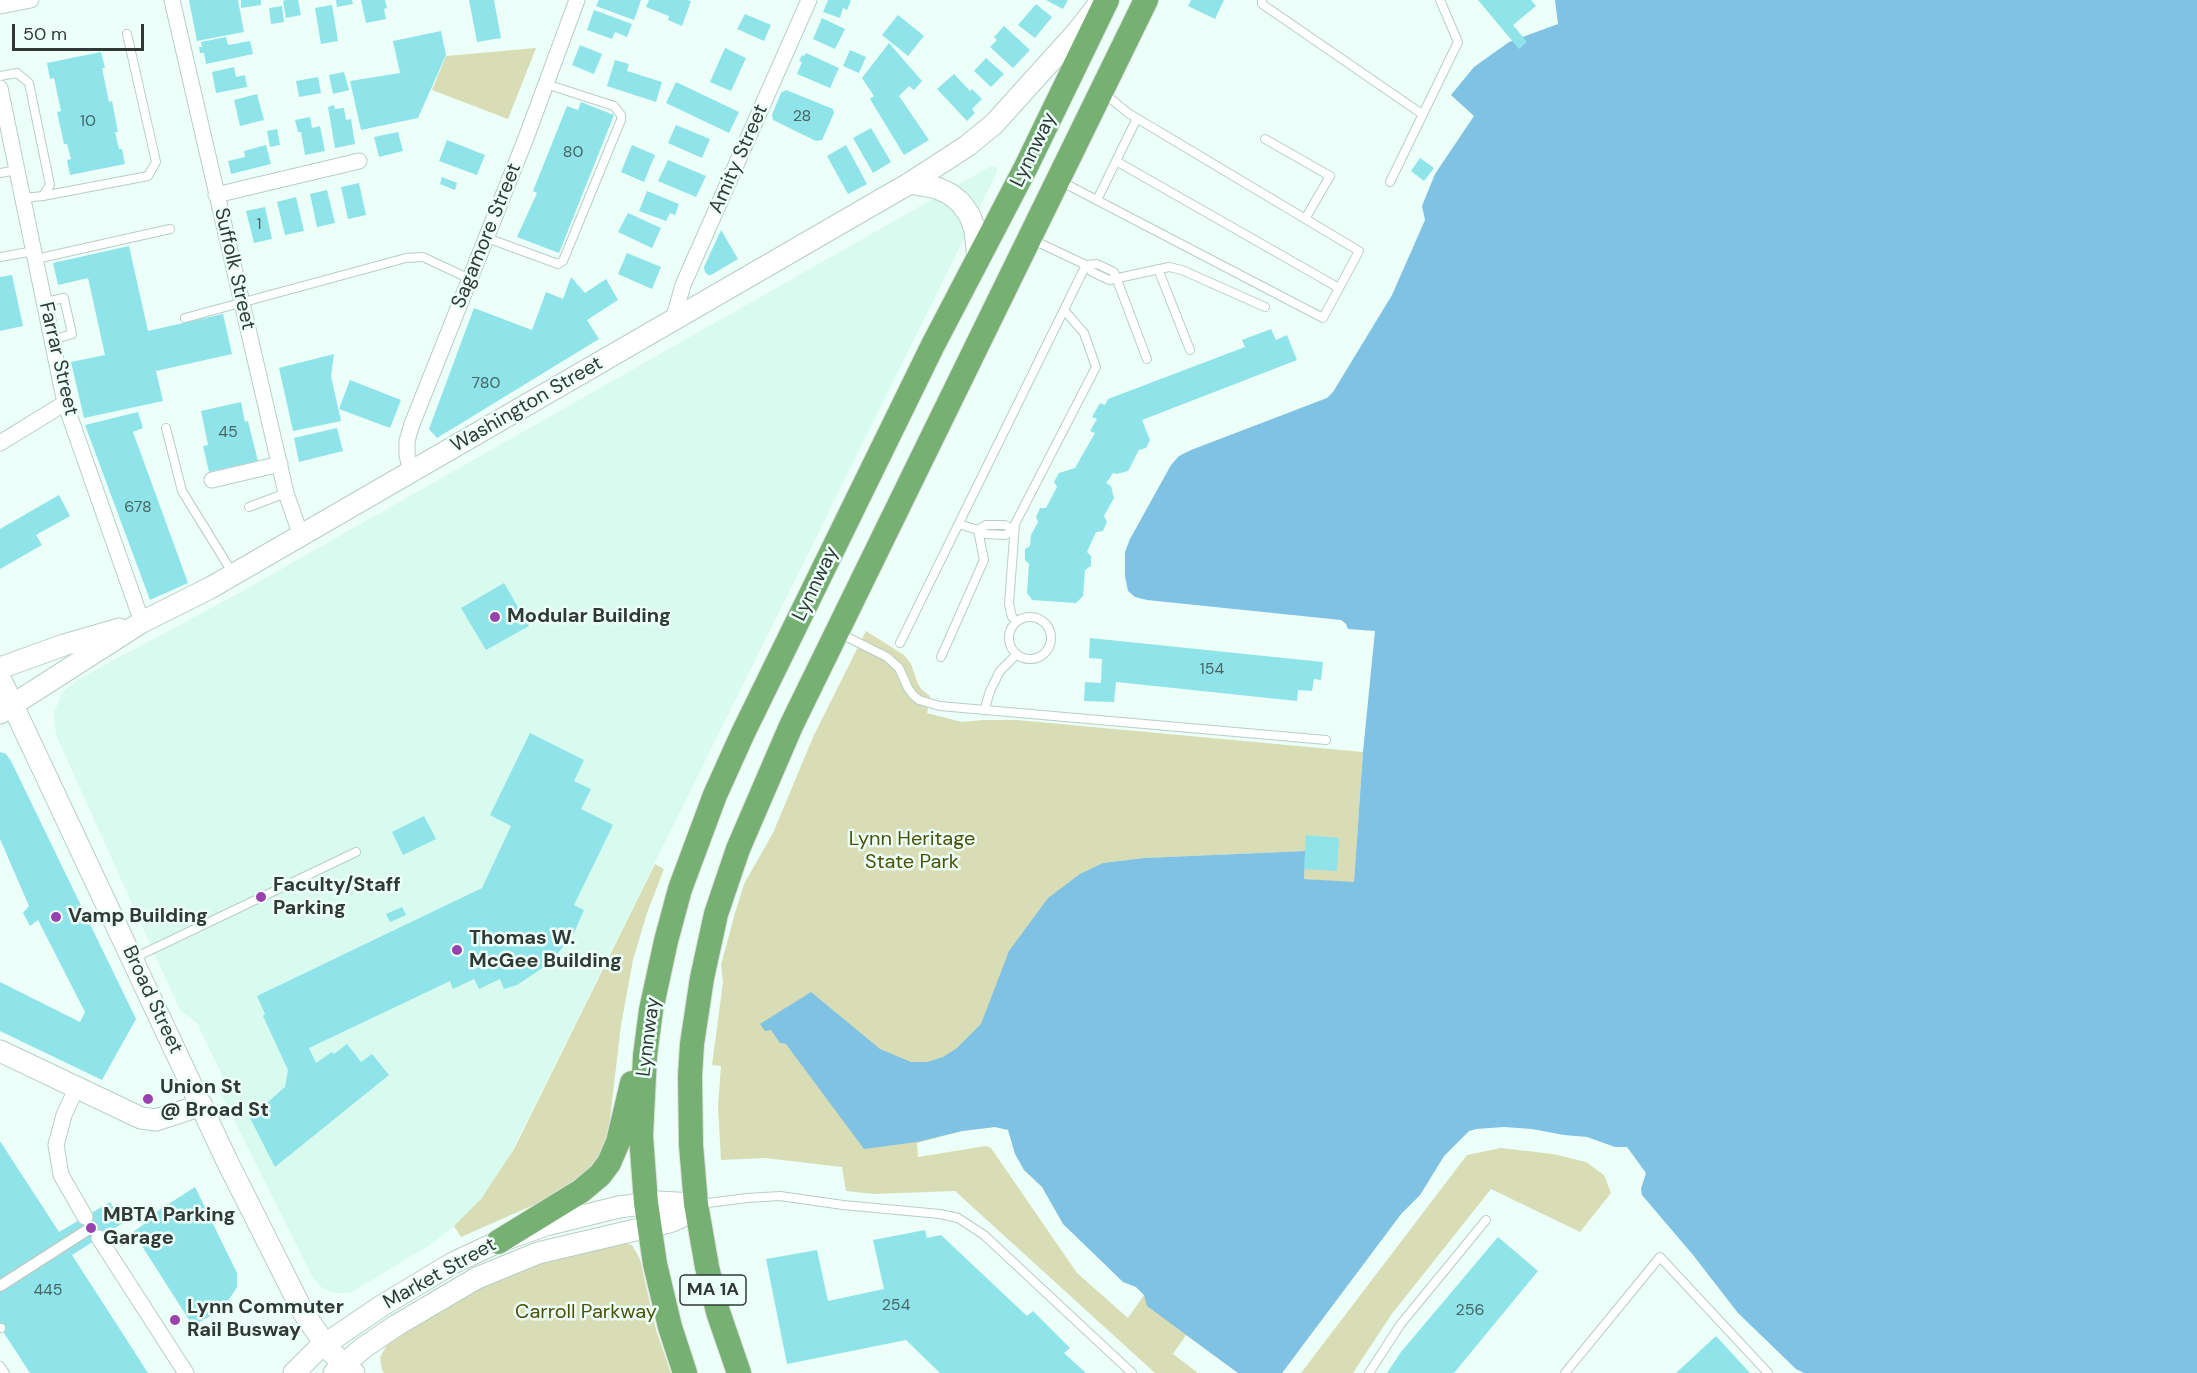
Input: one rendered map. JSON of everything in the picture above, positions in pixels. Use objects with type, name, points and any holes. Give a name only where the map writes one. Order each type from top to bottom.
[{"type":"highway","name":"Lynnway","points":[[685,1373],[662,1295],[649,1228],[641,1136],[645,1056],[655,988],[680,889],[715,795],[928,355],[1026,167],[1107,0]]},
{"type":"highway","name":"Lynnway","points":[[739,1373],[716,1300],[696,1204],[691,1145],[690,1076],[696,1011],[709,945],[726,882],[776,757],[1146,0]]},
{"type":"highway","points":[[498,1242],[588,1186],[609,1162],[618,1142],[655,988]]},
{"type":"main road","name":"Washington Street","points":[[6,709],[142,622],[233,575],[910,183],[986,132],[1077,32],[1101,0]]},
{"type":"main road","points":[[910,183],[937,188],[950,194],[966,209],[973,225],[978,259]]},
{"type":"main road","name":"Washington Street","points":[[0,668],[64,645],[142,622]]},
{"type":"main road","name":"Broad Street","points":[[0,678],[6,709],[132,959],[237,1180],[303,1312],[324,1345],[344,1370]]},
{"type":"main road","points":[[0,1051],[141,1118],[154,1121],[202,1105]]},
{"type":"main road","points":[[646,1203],[696,1204]]},
{"type":"main road","name":"Market Street","points":[[324,1345],[440,1270],[498,1242],[546,1225],[646,1203]]},
{"type":"main road","points":[[649,1228],[679,1218],[696,1204]]},
{"type":"main road","name":"Market Street","points":[[344,1370],[380,1337],[454,1290],[506,1265],[538,1252],[620,1232],[649,1228]]},
{"type":"main road","points":[[294,1373],[324,1345]]},
{"type":"street","points":[[0,6],[31,0]]},
{"type":"street","name":"Suffolk Street","points":[[172,0],[286,493],[301,536]]},
{"type":"street","name":"Sagamore Street","points":[[411,472],[407,441],[412,424],[487,238],[577,0]]},
{"type":"street","name":"Amity Street","points":[[674,320],[682,285],[809,0]]},
{"type":"street","name":"Farrar Street","points":[[0,88],[66,403],[142,622]]},
{"type":"street","points":[[216,195],[359,161]]},
{"type":"street","points":[[0,443],[66,403]]},
{"type":"street","points":[[212,480],[280,464]]},
{"type":"street","points":[[76,1088],[64,1115],[56,1145],[61,1175],[186,1373]]},
{"type":"street","points":[[0,1286],[92,1227]]},
{"type":"lane","points":[[1262,0],[1262,4],[1422,114]]},
{"type":"lane","points":[[1390,182],[1458,42],[1440,0]]},
{"type":"lane","points":[[23,198],[148,176],[156,162],[127,34]]},
{"type":"lane","points":[[0,76],[17,73],[29,83],[50,184],[43,196]]},
{"type":"lane","points":[[487,238],[558,264],[563,261],[621,120],[621,115],[614,106],[546,84]]},
{"type":"lane","points":[[1058,180],[1323,318],[1359,251],[1137,118],[1102,91]]},
{"type":"lane","points":[[1097,200],[1137,118]]},
{"type":"lane","points":[[1265,139],[1330,176],[1305,219]]},
{"type":"lane","points":[[1116,161],[1339,288]]},
{"type":"lane","points":[[0,173],[17,170]]},
{"type":"lane","points":[[0,257],[35,255],[170,229]]},
{"type":"lane","points":[[1029,238],[1086,265],[1097,264],[1114,272],[1147,359]]},
{"type":"lane","points":[[185,318],[218,311],[242,302],[406,258],[423,257],[470,279]]},
{"type":"lane","points":[[900,643],[1086,265]]},
{"type":"lane","points":[[1116,279],[1169,267],[1182,270],[1265,307]]},
{"type":"lane","points":[[1158,269],[1190,350]]},
{"type":"lane","points":[[1017,621],[1010,611],[1009,604],[1015,524],[1096,367],[1084,333],[1064,310]]},
{"type":"lane","points":[[166,428],[182,490],[233,575]]},
{"type":"lane","points":[[249,507],[286,493]]},
{"type":"lane","points":[[958,524],[978,530],[986,525],[1005,525],[1014,530]]},
{"type":"lane","points":[[941,657],[984,560],[978,530]]},
{"type":"lane","points":[[1030,616],[1038,618],[1049,627],[1052,634],[1049,649],[1038,658],[1030,659],[1017,654],[1009,641],[1009,634],[1017,621],[1030,616]]},
{"type":"lane","points":[[836,632],[887,657],[899,668],[908,688],[919,700],[940,706],[985,708],[1326,740]]},
{"type":"lane","points":[[985,708],[990,690],[1000,671],[1017,654]]},
{"type":"lane","points":[[132,959],[356,852]]},
{"type":"lane","points":[[696,1204],[780,1196],[843,1206],[940,1214],[958,1218],[984,1235],[1132,1373]]},
{"type":"lane","points":[[1369,1373],[1400,1325],[1486,1220]]},
{"type":"lane","points":[[1565,1373],[1660,1257],[1768,1373]]},
{"type":"lane","points":[[0,1366],[4,1373]]},
{"type":"shaded area","points":[[991,166],[997,167],[997,172],[504,1167],[469,1214],[433,1243],[350,1293],[334,1293],[322,1288],[313,1278],[219,1090],[222,1075],[197,1023],[180,1010],[56,735],[54,713],[62,693],[77,680],[239,593]]},
{"type":"green space","points":[[536,48],[508,119],[432,90],[446,56]]},
{"type":"green space","name":"Lynn Heritage State Park","points":[[866,631],[904,655],[911,664],[918,684],[930,696],[927,713],[962,722],[1017,720],[1363,752],[1354,883],[1304,879],[1306,851],[1144,858],[1103,863],[1004,1129],[995,1127],[962,1131],[917,1143],[918,1157],[986,1146],[991,1148],[1077,1273],[1128,1318],[1144,1295],[1136,1287],[1123,1282],[1175,1236],[1468,1132],[1444,1156],[1420,1195],[1401,1214],[1282,1373],[1238,1373],[1186,1335],[1173,1354],[1198,1373],[1155,1373],[955,1191],[874,1194],[846,1191],[842,1167],[765,1158],[721,1160],[718,1106],[721,1066],[712,1065],[723,982],[721,965],[735,913],[744,884],[773,833],[814,735]]},
{"type":"green space","points":[[655,864],[664,869],[647,913],[633,960],[621,1025],[608,1136],[595,1167],[570,1189],[461,1237],[454,1226],[481,1199],[514,1149]]},
{"type":"green space","points":[[1501,1148],[1553,1154],[1586,1162],[1604,1175],[1611,1193],[1580,1232],[1491,1189],[1391,1315],[1353,1373],[1301,1373],[1467,1155]]},
{"type":"green space","name":"Carroll Parkway","points":[[624,1243],[632,1245],[640,1259],[656,1330],[671,1373],[384,1373],[382,1370],[380,1357],[387,1345],[454,1302],[498,1280],[536,1265]]},
{"type":"water","points":[[1555,0],[2197,0],[2197,1373],[1804,1373],[1796,1369],[1738,1313],[1642,1195],[1641,1189],[1646,1173],[1627,1147],[1615,1147],[1587,1137],[1504,1127],[1469,1131],[1444,1156],[1420,1195],[1401,1214],[1282,1373],[1238,1373],[1147,1306],[1144,1295],[1136,1287],[1123,1282],[1063,1224],[1042,1187],[1024,1170],[1015,1154],[1008,1130],[995,1127],[962,1131],[917,1142],[864,1149],[786,1044],[780,1043],[771,1030],[765,1031],[760,1024],[811,992],[880,1049],[911,1062],[927,1062],[943,1057],[957,1048],[981,1024],[1009,951],[1048,898],[1080,874],[1103,863],[1144,858],[1306,851],[1304,879],[1354,882],[1363,752],[1375,631],[1348,629],[1341,620],[1135,597],[1128,591],[1125,576],[1125,552],[1171,465],[1179,456],[1327,398],[1333,392],[1392,295],[1425,220],[1422,206],[1435,174],[1474,116],[1451,95],[1474,67],[1509,42],[1558,24]]},
{"type":"building","points":[[189,0],[238,0],[244,32],[197,41]]},
{"type":"building","points":[[241,0],[261,0],[261,5],[241,8]]},
{"type":"building","points":[[298,0],[301,15],[286,18],[283,1]]},
{"type":"building","points":[[336,0],[352,0],[353,4],[337,7]]},
{"type":"building","points":[[361,0],[385,0],[386,19],[366,23]]},
{"type":"building","points":[[469,0],[494,0],[501,38],[477,42]]},
{"type":"building","points":[[599,0],[641,0],[634,20],[596,6]]},
{"type":"building","points":[[649,0],[691,1],[682,26],[668,20],[669,16],[646,7]]},
{"type":"building","points":[[828,0],[851,1],[847,10],[843,8],[840,18],[823,12]]},
{"type":"building","points":[[1046,0],[1068,0],[1063,9]]},
{"type":"building","points":[[1191,0],[1224,0],[1215,19],[1188,6]]},
{"type":"building","points":[[1478,0],[1531,0],[1536,6],[1513,25],[1527,42],[1519,49]]},
{"type":"building","points":[[1036,4],[1052,17],[1035,38],[1018,25]]},
{"type":"building","points":[[332,5],[338,41],[321,44],[315,8]]},
{"type":"building","points":[[282,6],[284,22],[271,24],[269,8]]},
{"type":"building","points":[[594,10],[632,24],[627,37],[615,32],[612,39],[587,30]]},
{"type":"building","points":[[745,14],[771,25],[764,41],[737,29]]},
{"type":"building","points":[[898,15],[924,36],[908,56],[882,35]]},
{"type":"building","points":[[822,18],[845,29],[835,49],[813,39]]},
{"type":"building","points":[[1004,26],[1030,50],[1013,68],[990,47],[997,40],[994,37]]},
{"type":"building","points":[[441,31],[446,55],[418,118],[361,130],[350,81],[400,73],[393,41]]},
{"type":"building","points":[[226,37],[228,45],[250,41],[253,54],[206,64],[204,53],[200,53],[201,42]]},
{"type":"building","points":[[889,43],[922,81],[914,90],[909,86],[899,96],[929,140],[904,155],[870,99],[874,96],[862,78]]},
{"type":"building","points":[[580,45],[602,54],[594,74],[572,65]]},
{"type":"building","points":[[725,48],[746,58],[731,91],[710,82]]},
{"type":"building","points":[[850,50],[866,57],[859,73],[843,66]]},
{"type":"building","points":[[101,52],[109,102],[112,101],[118,132],[115,132],[125,164],[70,175],[67,160],[71,159],[67,144],[64,144],[57,112],[61,111],[54,78],[50,79],[47,63]]},
{"type":"building","points":[[806,53],[839,68],[830,88],[797,74],[802,62],[799,61]]},
{"type":"building","points":[[986,58],[1004,74],[991,87],[974,71]]},
{"type":"building","points":[[615,60],[629,64],[627,71],[662,82],[656,102],[607,86]]},
{"type":"building","points":[[234,67],[236,77],[245,75],[247,87],[216,93],[212,72]]},
{"type":"building","points":[[344,72],[349,90],[333,94],[329,75]]},
{"type":"building","points":[[954,74],[970,91],[972,89],[982,99],[972,109],[975,113],[967,121],[937,89]]},
{"type":"building","points":[[318,77],[321,93],[299,97],[296,81]]},
{"type":"building","points":[[676,82],[739,112],[729,133],[666,103]]},
{"type":"building","points":[[786,90],[833,109],[834,113],[822,140],[816,141],[773,120],[772,115],[781,93]]},
{"type":"building","points":[[257,94],[264,120],[240,126],[234,100]]},
{"type":"building","points":[[581,102],[614,115],[559,253],[517,237],[537,193],[533,191],[567,106],[578,110]]},
{"type":"building","points":[[334,105],[335,109],[344,108],[346,120],[351,119],[355,144],[335,148],[328,107]]},
{"type":"building","points":[[310,117],[312,128],[320,126],[325,151],[305,155],[301,132],[298,132],[295,120]]},
{"type":"building","points":[[676,125],[710,139],[702,158],[668,143]]},
{"type":"building","points":[[871,128],[891,162],[873,173],[853,138]]},
{"type":"building","points":[[277,129],[280,145],[270,147],[267,131]]},
{"type":"building","points":[[398,132],[403,151],[379,157],[374,137]]},
{"type":"building","points":[[447,140],[485,155],[477,175],[439,161]]},
{"type":"building","points":[[266,145],[271,164],[231,174],[228,161],[245,157],[244,151]]},
{"type":"building","points":[[632,145],[655,155],[644,182],[621,172]]},
{"type":"building","points":[[846,145],[867,184],[848,194],[827,156]]},
{"type":"building","points":[[1420,158],[1434,168],[1424,181],[1411,171]]},
{"type":"building","points":[[668,160],[706,176],[696,197],[658,181]]},
{"type":"building","points":[[442,177],[457,183],[455,190],[440,184]]},
{"type":"building","points":[[359,183],[366,215],[348,219],[341,187]]},
{"type":"building","points":[[327,190],[335,223],[317,227],[310,194]]},
{"type":"building","points":[[647,191],[679,204],[675,215],[670,213],[666,221],[639,211]]},
{"type":"building","points":[[296,197],[304,231],[285,235],[277,202]]},
{"type":"building","points":[[265,207],[272,239],[254,243],[246,211]]},
{"type":"building","points":[[628,213],[661,228],[652,248],[618,232]]},
{"type":"building","points":[[721,230],[738,259],[708,275],[704,267]]},
{"type":"building","points":[[129,246],[148,331],[223,314],[232,354],[156,371],[163,401],[84,418],[71,362],[105,355],[88,278],[58,285],[53,263]]},
{"type":"building","points":[[627,253],[661,267],[652,289],[618,274]]},
{"type":"building","points":[[12,275],[23,326],[0,331],[0,277]]},
{"type":"building","points":[[571,277],[585,293],[606,279],[618,300],[587,320],[599,339],[437,438],[429,429],[474,308],[532,330],[546,292],[563,299]]},
{"type":"building","points":[[1271,329],[1276,340],[1287,335],[1297,360],[1142,420],[1150,440],[1146,448],[1139,450],[1128,471],[1113,473],[1106,483],[1111,486],[1114,498],[1104,516],[1107,522],[1103,531],[1096,532],[1087,552],[1091,556],[1091,566],[1085,570],[1083,596],[1076,603],[1032,600],[1027,593],[1029,564],[1025,560],[1025,549],[1030,546],[1031,535],[1038,522],[1036,517],[1040,508],[1046,508],[1057,487],[1054,482],[1059,473],[1075,468],[1095,433],[1090,431],[1097,419],[1092,417],[1100,403],[1105,405],[1108,399],[1245,347],[1242,340]]},
{"type":"building","points":[[334,354],[331,376],[341,421],[293,431],[279,368]]},
{"type":"building","points":[[350,380],[401,400],[390,428],[339,409]]},
{"type":"building","points":[[241,402],[258,461],[209,472],[203,446],[208,445],[201,411]]},
{"type":"building","points":[[138,412],[143,428],[133,432],[188,583],[150,600],[85,425]]},
{"type":"building","points":[[337,428],[343,451],[299,462],[294,438]]},
{"type":"building","points":[[59,495],[70,516],[36,535],[42,545],[0,569],[0,529]]},
{"type":"building","name":"Modular Building","points":[[504,583],[529,626],[486,650],[461,608]]},
{"type":"building","points":[[1090,638],[1323,662],[1321,680],[1314,679],[1312,691],[1298,690],[1297,701],[1116,682],[1114,702],[1084,701],[1085,682],[1101,683],[1102,659],[1089,658]]},
{"type":"building","name":"Thomas W. McGee Building","points":[[530,733],[584,760],[574,781],[591,789],[581,809],[613,825],[574,905],[584,910],[574,933],[550,963],[517,985],[504,989],[500,979],[479,989],[474,979],[453,989],[450,981],[309,1048],[316,1063],[347,1044],[361,1062],[372,1054],[389,1075],[275,1167],[250,1118],[285,1087],[288,1070],[263,1016],[265,1014],[257,996],[482,888],[511,826],[490,815]]},
{"type":"building","name":"Vamp Building","points":[[0,752],[6,754],[11,761],[136,1019],[102,1080],[0,1031],[0,982],[80,1022],[85,1012],[38,920],[30,926],[23,913],[29,906],[0,839]]},
{"type":"building","points":[[424,816],[436,839],[403,855],[392,832]]},
{"type":"building","points":[[1306,835],[1339,838],[1337,871],[1304,869]]},
{"type":"building","points":[[402,907],[406,915],[390,922],[386,914]]},
{"type":"building","name":"MBTA Parking Garage","points":[[0,1141],[59,1232],[110,1202],[123,1223],[72,1255],[148,1373],[30,1373],[0,1327]]},
{"type":"building","points":[[195,1187],[237,1273],[237,1287],[228,1301],[221,1306],[222,1309],[193,1326],[133,1232],[154,1217],[153,1214]]},
{"type":"building","points":[[925,1230],[927,1238],[941,1235],[1027,1316],[1033,1311],[1070,1348],[1064,1353],[1086,1373],[940,1373],[906,1340],[787,1364],[766,1259],[817,1250],[828,1301],[884,1289],[873,1240]]},
{"type":"building","points":[[1498,1237],[1538,1271],[1454,1373],[1387,1373],[1401,1352]]},
{"type":"building","points":[[1716,1336],[1750,1373],[1676,1373]]},
{"type":"place","name":"Modular Building","points":[[495,617]]},
{"type":"place","name":"Faculty/Staff Parking","points":[[261,897]]},
{"type":"place","name":"Vamp Building","points":[[56,917]]},
{"type":"place","name":"Thomas W. McGee Building","points":[[457,950]]},
{"type":"place","name":"Union St @ Broad St","points":[[148,1099]]},
{"type":"place","name":"MBTA Parking Garage","points":[[91,1228]]},
{"type":"place","name":"Lynn Commuter Rail Busway","points":[[175,1320]]}]
